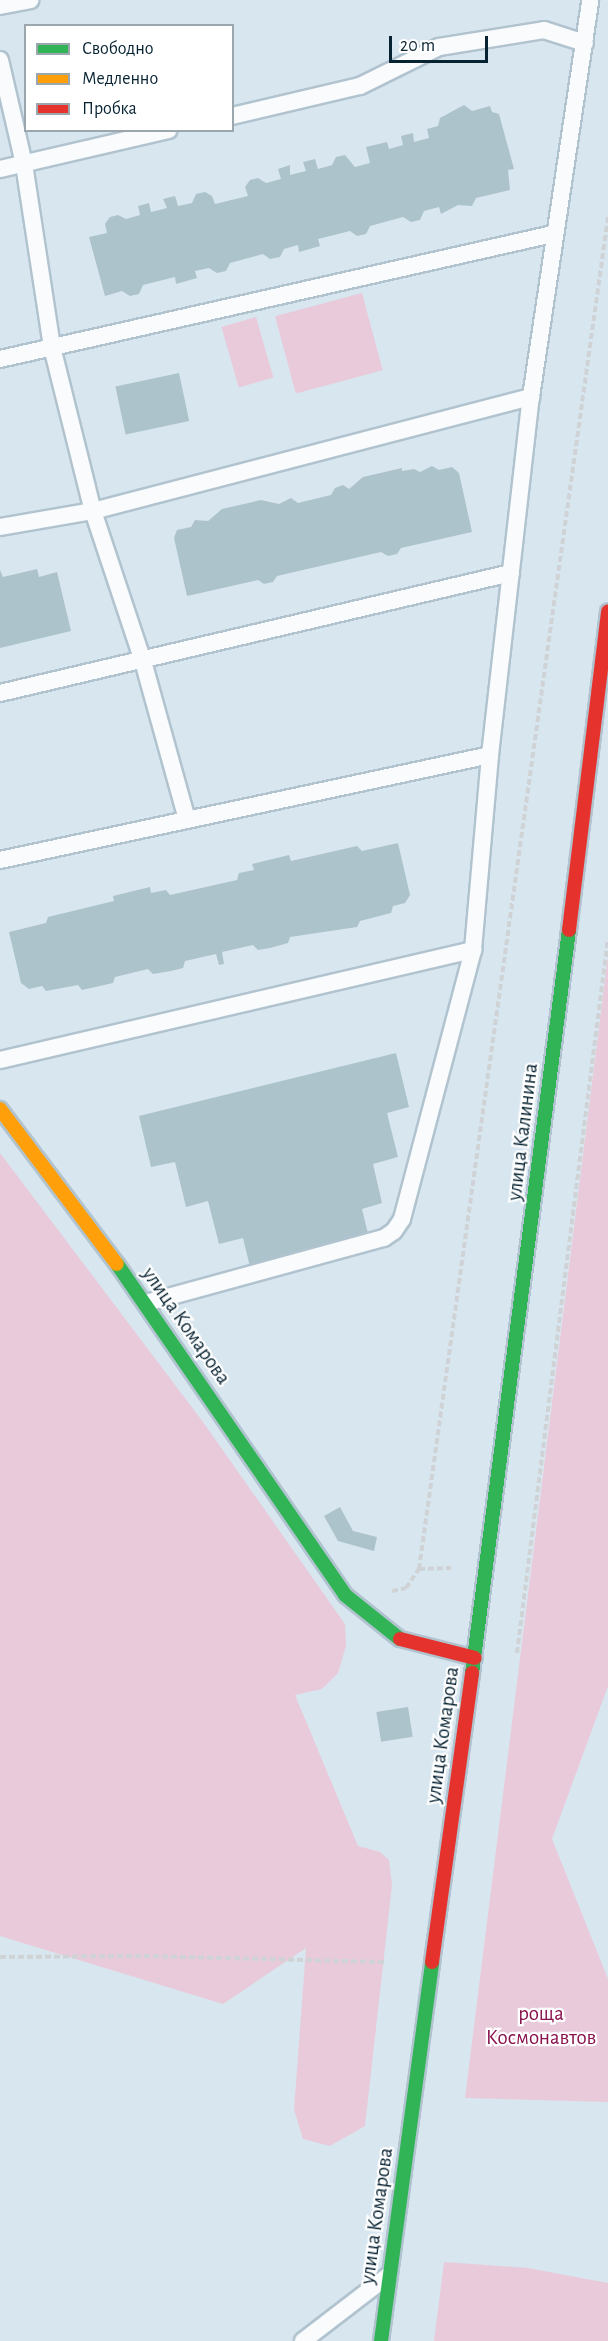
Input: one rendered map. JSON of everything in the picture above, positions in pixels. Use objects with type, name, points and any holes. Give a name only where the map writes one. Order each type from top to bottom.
[{"type":"main road","name":"улица Калинина","points":[[475,1658],[608,611]]},
{"type":"main road","name":"улица Комарова","points":[[0,1109],[146,1303],[345,1595],[397,1638],[475,1658],[381,2341]]},
{"type":"lane","points":[[0,6],[30,0]]},
{"type":"lane","points":[[146,1303],[384,1238],[394,1231],[402,1219],[473,950],[490,755],[531,397],[590,0]]},
{"type":"lane","points":[[234,116],[360,86],[439,47],[544,30],[585,42]]},
{"type":"lane","points":[[0,60],[24,164],[52,347],[93,511],[143,661],[187,819]]},
{"type":"lane","points":[[0,169],[160,132]]},
{"type":"lane","points":[[0,359],[554,234]]},
{"type":"lane","points":[[0,527],[93,511],[531,397]]},
{"type":"lane","points":[[0,693],[511,573]]},
{"type":"lane","points":[[0,860],[490,755]]},
{"type":"lane","points":[[0,1060],[473,950]]},
{"type":"lane","points":[[303,2341],[390,2274]]},
{"type":"path","points":[[419,1569],[608,217]]},
{"type":"path","points":[[517,1653],[608,939]]},
{"type":"path","points":[[0,1957],[144,1956],[385,1962]]},
{"type":"green space","points":[[362,293],[383,370],[296,394],[275,316]]},
{"type":"green space","points":[[256,317],[273,378],[239,387],[221,327]]},
{"type":"green space","name":"роща Космонавтов","points":[[608,956],[608,1686],[552,1839],[608,1979],[608,2102],[465,2098]]},
{"type":"green space","points":[[0,1153],[203,1422],[345,1624],[346,1646],[338,1673],[322,1689],[295,1695],[358,1846],[380,1852],[389,1860],[392,1885],[365,2126],[330,2146],[303,2139],[294,2110],[306,1948],[223,2004],[0,1936]]},
{"type":"green space","points":[[444,2262],[528,2268],[608,2283],[608,2341],[434,2341]]},
{"type":"building","points":[[464,105],[472,111],[490,106],[492,112],[499,114],[514,169],[508,170],[510,190],[476,198],[472,206],[458,205],[441,214],[439,207],[424,211],[420,220],[411,222],[403,217],[370,226],[366,234],[357,236],[350,231],[318,239],[320,246],[299,252],[298,245],[284,249],[280,257],[270,259],[263,254],[230,263],[226,271],[217,273],[209,268],[195,271],[197,278],[176,284],[175,277],[143,285],[139,294],[130,296],[122,291],[105,296],[89,237],[107,233],[105,224],[110,217],[118,215],[126,219],[140,215],[138,206],[149,203],[151,212],[167,208],[163,199],[175,196],[178,206],[192,203],[196,194],[205,192],[212,196],[215,204],[248,196],[245,187],[250,180],[258,178],[266,183],[281,179],[278,169],[290,165],[290,175],[306,171],[303,162],[315,159],[318,169],[332,165],[336,157],[345,155],[355,167],[370,163],[366,147],[387,142],[389,149],[403,145],[401,136],[413,133],[414,142],[429,138],[427,129],[438,126],[440,118]]},
{"type":"building","points":[[179,373],[189,421],[126,434],[115,387]]},
{"type":"building","points":[[432,466],[439,470],[452,467],[459,473],[472,532],[401,548],[397,554],[388,556],[381,552],[277,576],[273,582],[264,584],[258,580],[187,596],[174,538],[177,530],[191,527],[195,520],[208,521],[222,509],[261,500],[279,504],[291,498],[298,503],[331,495],[335,488],[343,485],[349,489],[363,477],[402,468],[402,471],[414,469],[420,472]]},
{"type":"building","points":[[37,569],[39,577],[57,572],[71,631],[0,648],[0,570],[3,577]]},
{"type":"building","points":[[398,843],[410,895],[405,903],[393,906],[391,913],[360,921],[357,927],[290,937],[288,943],[270,948],[258,950],[253,945],[222,952],[224,964],[219,965],[216,954],[185,961],[183,968],[153,974],[148,969],[115,977],[113,983],[82,990],[78,985],[46,991],[42,986],[29,989],[21,983],[9,932],[46,923],[48,917],[114,901],[113,896],[150,887],[151,893],[166,890],[170,895],[237,880],[239,873],[254,870],[252,864],[289,855],[291,861],[357,846],[362,851]]},
{"type":"building","points":[[396,1053],[409,1107],[387,1113],[398,1157],[373,1164],[382,1203],[362,1209],[372,1250],[253,1279],[243,1238],[219,1244],[208,1201],[186,1207],[175,1162],[151,1167],[139,1116]]},
{"type":"building","points":[[340,1507],[353,1531],[377,1537],[374,1551],[338,1541],[324,1516]]},
{"type":"building","points":[[408,1707],[413,1737],[381,1742],[376,1712]]},
{"type":"traffic: fast","points":[[472,1673],[569,930]]},
{"type":"traffic: fast","points":[[117,1264],[345,1595],[400,1639]]},
{"type":"traffic: fast","points":[[381,2341],[432,1962]]},
{"type":"traffic: slow","points":[[0,1109],[117,1264]]},
{"type":"traffic: jam","points":[[569,930],[608,611]]},
{"type":"traffic: jam","points":[[400,1639],[475,1658]]},
{"type":"traffic: jam","points":[[432,1962],[472,1673]]}]
